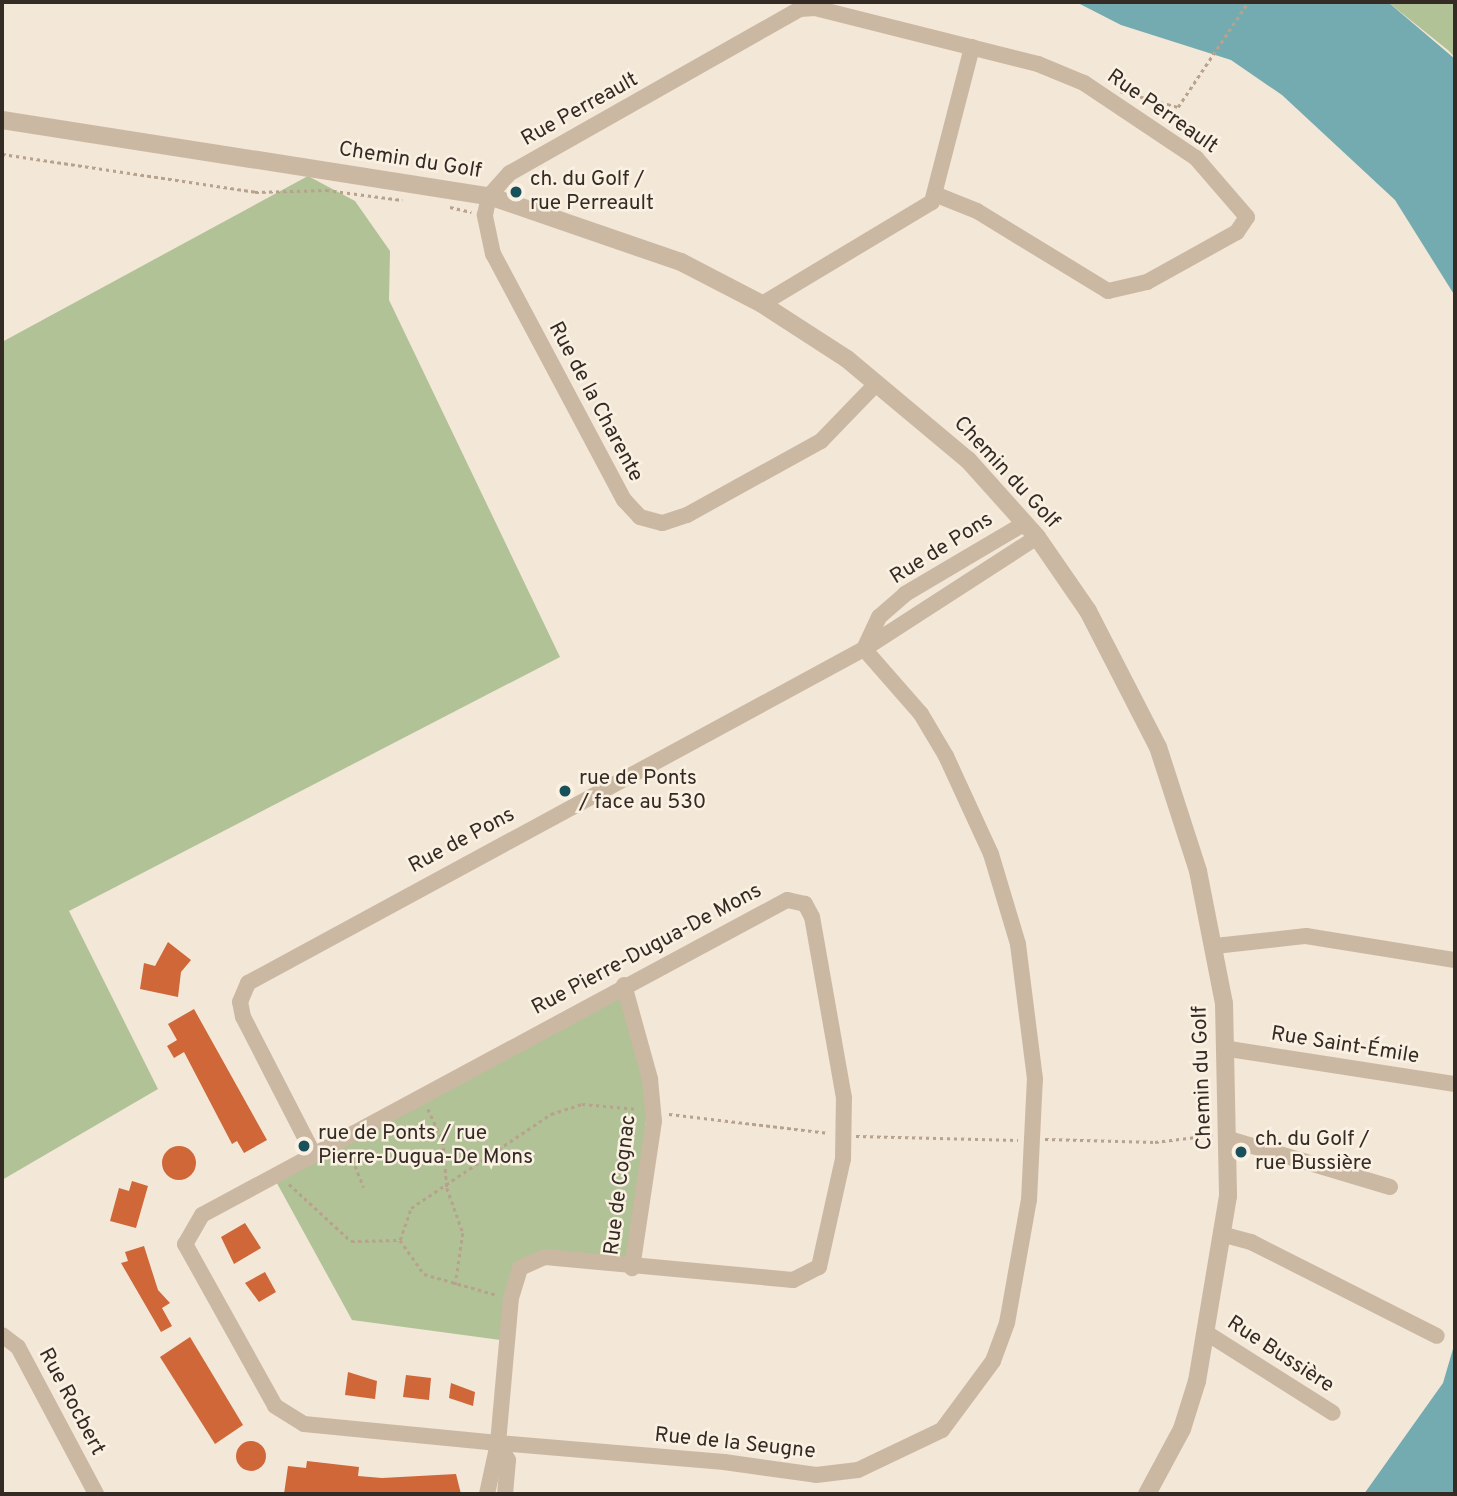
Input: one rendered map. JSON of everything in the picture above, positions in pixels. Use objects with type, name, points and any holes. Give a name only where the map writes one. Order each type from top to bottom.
[{"type":"street","name":"Rue Perreault","points":[[489,196],[510,173],[800,9],[972,47],[1064,73],[1111,100],[1196,158],[1237,200],[1245,225],[1147,282],[1108,291],[976,211],[937,195]]},
{"type":"street","points":[[762,304],[912,219],[937,195],[972,47]]},
{"type":"street","name":"Chemin du Golf","points":[[2,120],[489,196],[624,239],[762,304],[877,383],[968,460],[1037,537],[1088,611],[1158,747],[1215,946],[1229,1049],[1229,1139],[1221,1234],[1205,1332],[1182,1429],[1147,1494]]},
{"type":"street","name":"Rue de la Charente","points":[[489,196],[493,254],[624,500],[640,517],[662,523],[687,515],[821,441],[877,383]]},
{"type":"street","name":"Rue de Pons","points":[[864,649],[879,618],[905,594],[1024,523]]},
{"type":"street","name":"Rue de Pons","points":[[313,1153],[243,1017],[240,1002],[248,983],[864,649],[1037,537]]},
{"type":"street","name":"Rue de la Seugne","points":[[313,1153],[202,1215],[186,1233],[185,1244],[283,1416],[303,1424],[816,1475],[858,1470],[904,1452],[942,1430],[993,1361],[1007,1323],[1029,1200],[1032,1032],[1006,897],[946,756],[921,714],[864,649]]},
{"type":"street","name":"Rue Pierre-Dugua-De Mons","points":[[313,1153],[624,985],[799,900],[812,918],[844,1098],[845,1135],[822,1256],[804,1279],[632,1268],[545,1257],[520,1268],[511,1298],[498,1443],[486,1494]]},
{"type":"street","points":[[1215,946],[1306,936],[1455,960]]},
{"type":"street","name":"Rue de Cognac","points":[[624,985],[635,1013],[653,1112],[632,1268]]},
{"type":"street","name":"Rue Saint-Émile","points":[[1229,1049],[1455,1084]]},
{"type":"street","points":[[1229,1139],[1390,1187]]},
{"type":"street","points":[[1221,1234],[1251,1242],[1437,1336]]},
{"type":"street","name":"Rue Bussière","points":[[1205,1332],[1333,1413]]},
{"type":"street","name":"Rue Rocbert","points":[[2,1335],[18,1347],[96,1494]]},
{"type":"street","name":"Rue Pierre-Dugua-De Mons","points":[[498,1443],[508,1460],[505,1494]]},
{"type":"path","points":[[1111,100],[1130,90],[1172,108],[1190,93],[1248,2]]},
{"type":"path","points":[[421,1095],[443,1141],[446,1188],[463,1233],[455,1287]]},
{"type":"path","points":[[400,1240],[411,1208],[446,1188],[551,1114],[582,1104],[845,1135],[1155,1142],[1216,1134],[1229,1139]]},
{"type":"path","points":[[342,1137],[364,1188]]},
{"type":"path","points":[[281,1172],[299,1198],[351,1241],[400,1240]]},
{"type":"path","points":[[400,1240],[424,1274],[455,1287],[511,1298]]},
{"type":"green space","points":[[1388,2],[1455,2],[1455,58],[1449,51]]},
{"type":"green space","points":[[308,176],[355,201],[390,251],[389,300],[560,657],[69,911],[158,1089],[2,1180],[2,342]]},
{"type":"green space","points":[[624,985],[650,1079],[632,1268],[545,1257],[520,1268],[508,1341],[352,1320],[273,1176]]},
{"type":"water","points":[[1076,2],[1388,2],[1455,59],[1455,296],[1395,200],[1282,95],[1231,60],[1121,25]]},
{"type":"water","points":[[1455,1342],[1455,1494],[1364,1494],[1443,1383]]},
{"type":"building","points":[[168,942],[191,960],[181,972],[178,997],[140,989],[144,963],[155,966]]},
{"type":"building","points":[[194,1009],[267,1140],[244,1153],[237,1141],[232,1144],[184,1052],[174,1058],[167,1046],[177,1040],[168,1024]]},
{"type":"building","points":[[179,1146],[191,1151],[196,1163],[191,1175],[179,1180],[167,1175],[162,1163],[167,1151]]},
{"type":"building","points":[[132,1181],[148,1186],[136,1228],[110,1221],[119,1188],[129,1191]]},
{"type":"building","points":[[245,1223],[261,1248],[234,1264],[221,1237]]},
{"type":"building","points":[[144,1246],[158,1290],[170,1303],[162,1308],[172,1326],[161,1332],[121,1263],[128,1261],[125,1252]]},
{"type":"building","points":[[265,1272],[276,1292],[259,1302],[245,1283]]},
{"type":"building","points":[[190,1337],[243,1425],[215,1444],[160,1357]]},
{"type":"building","points":[[348,1372],[377,1381],[375,1399],[345,1395]]},
{"type":"building","points":[[406,1375],[431,1378],[429,1400],[403,1397]]},
{"type":"building","points":[[451,1383],[475,1392],[473,1406],[449,1398]]},
{"type":"building","points":[[251,1441],[257,1442],[265,1450],[265,1462],[257,1470],[251,1471],[245,1470],[237,1462],[236,1456],[237,1450],[245,1442]]},
{"type":"building","points":[[307,1461],[359,1467],[358,1476],[382,1478],[456,1474],[461,1494],[284,1494],[288,1466],[306,1468]]},
{"type":"place","name":"ch. du Golf / rue Perreault","points":[[516,192]]},
{"type":"place","name":"rue de Ponts / face au 530","points":[[565,791]]},
{"type":"place","name":"rue de Ponts / rue Pierre-Dugua-De Mons","points":[[304,1146]]},
{"type":"place","name":"ch. du Golf / rue Bussière","points":[[1241,1152]]}]
